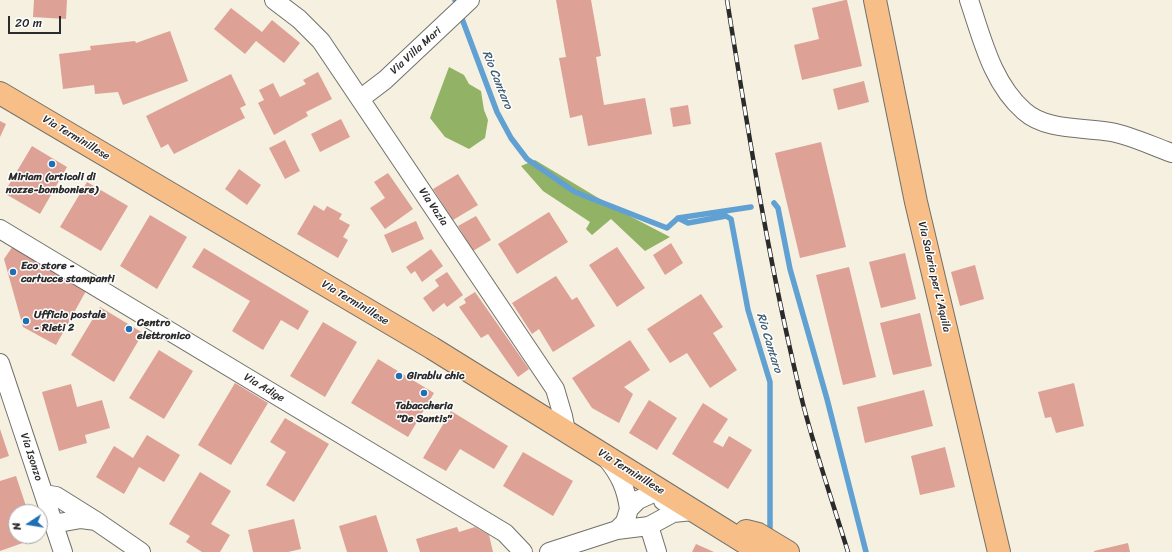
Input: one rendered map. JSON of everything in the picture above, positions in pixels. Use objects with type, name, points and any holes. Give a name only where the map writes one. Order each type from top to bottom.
[{"type":"main road","name":"Via Salaria per L'Aquila","points":[[875,0],[916,202],[999,552]]},
{"type":"main road","name":"Via Terminillese","points":[[0,93],[432,348],[700,515],[756,545],[787,552]]},
{"type":"street","name":"Via Vazia","points":[[274,0],[299,19],[321,41],[360,98],[555,389],[564,416],[566,431]]},
{"type":"street","points":[[969,0],[988,57],[1001,83],[1024,111],[1050,123],[1113,132],[1172,153]]},
{"type":"street","name":"Via Villa Mari","points":[[360,98],[385,80],[466,4]]},
{"type":"street","name":"Via Adige","points":[[0,229],[505,533],[523,552]]},
{"type":"street","name":"Via Isonzo","points":[[0,363],[63,552]]},
{"type":"street","points":[[604,455],[620,475],[626,490],[629,509],[625,522],[616,530]]},
{"type":"street","points":[[629,509],[646,495],[660,490],[663,510],[654,524],[657,552]]},
{"type":"street","points":[[44,494],[56,496],[141,552]]},
{"type":"street","points":[[549,552],[616,530],[654,524],[673,513],[700,515]]},
{"type":"street","points":[[54,524],[80,518],[96,521]]},
{"type":"green space","points":[[449,67],[464,75],[469,84],[481,91],[484,110],[488,120],[485,138],[469,149],[445,137],[430,118]]},
{"type":"green space","points":[[535,160],[620,211],[670,237],[645,251],[611,219],[592,235],[586,229],[590,222],[543,191],[521,166]]},
{"type":"building","points":[[34,0],[67,0],[66,19],[33,17]]},
{"type":"building","points":[[556,0],[591,0],[601,56],[596,57],[604,105],[645,98],[652,134],[588,146],[582,115],[570,118],[559,58],[566,57]]},
{"type":"building","points":[[847,0],[862,66],[802,80],[794,45],[819,39],[812,8]]},
{"type":"building","points":[[231,8],[262,32],[272,20],[300,43],[284,63],[256,41],[245,54],[214,29]]},
{"type":"building","points":[[170,31],[188,81],[123,105],[118,92],[95,94],[94,85],[63,89],[59,54],[91,50],[90,46],[135,41],[136,43]]},
{"type":"building","points":[[318,72],[332,99],[306,112],[308,116],[274,135],[258,103],[264,100],[259,90],[273,83],[280,97],[306,84],[303,80]]},
{"type":"building","points":[[231,74],[246,105],[240,108],[245,118],[174,154],[168,144],[161,148],[146,116]]},
{"type":"building","points":[[864,81],[869,102],[838,110],[833,89]]},
{"type":"building","points":[[688,105],[691,124],[673,127],[670,108]]},
{"type":"building","points":[[341,119],[350,137],[320,152],[311,134]]},
{"type":"building","points":[[0,121],[6,124],[0,137]]},
{"type":"building","points":[[285,140],[300,171],[285,179],[269,148]]},
{"type":"building","points":[[821,142],[846,247],[800,258],[775,153]]},
{"type":"building","points":[[32,146],[67,167],[40,214],[4,193]]},
{"type":"building","points":[[239,169],[261,185],[247,205],[225,189]]},
{"type":"building","points":[[388,173],[413,209],[385,229],[370,208],[385,198],[374,182]]},
{"type":"building","points":[[458,174],[478,205],[453,220],[433,189]]},
{"type":"building","points":[[87,182],[128,206],[101,251],[60,227]]},
{"type":"building","points":[[314,205],[324,211],[327,206],[342,214],[339,219],[350,225],[343,237],[348,240],[338,258],[297,234]]},
{"type":"building","points":[[549,212],[568,242],[517,274],[498,244]]},
{"type":"building","points":[[150,215],[187,237],[157,289],[120,266]]},
{"type":"building","points":[[476,216],[491,240],[473,251],[458,226]]},
{"type":"building","points":[[416,221],[424,239],[392,253],[384,235]]},
{"type":"building","points":[[671,243],[683,263],[665,275],[653,255]]},
{"type":"building","points":[[13,246],[86,291],[56,345],[23,327],[4,259]]},
{"type":"building","points":[[617,247],[645,288],[617,307],[589,265]]},
{"type":"building","points":[[204,248],[309,311],[298,330],[281,320],[263,350],[232,331],[250,301],[192,267]]},
{"type":"building","points":[[431,249],[443,266],[422,282],[415,271],[411,274],[406,267]]},
{"type":"building","points":[[905,253],[916,299],[881,308],[869,262]]},
{"type":"building","points":[[975,265],[984,299],[960,306],[951,272]]},
{"type":"building","points":[[849,267],[876,377],[843,385],[816,275]]},
{"type":"building","points":[[447,272],[463,295],[447,307],[444,303],[433,312],[423,298],[439,286],[435,280]]},
{"type":"building","points":[[556,276],[572,300],[577,297],[595,326],[553,352],[539,329],[532,334],[512,303]]},
{"type":"building","points":[[475,292],[529,369],[518,377],[488,334],[481,338],[459,307],[466,303],[464,299]]},
{"type":"building","points":[[701,294],[723,327],[713,333],[737,370],[710,388],[687,353],[670,363],[647,329]]},
{"type":"building","points":[[100,307],[143,333],[114,382],[71,355]]},
{"type":"building","points":[[920,313],[932,366],[893,375],[880,323]]},
{"type":"building","points":[[323,322],[357,342],[325,397],[290,376]]},
{"type":"building","points":[[630,340],[650,370],[624,387],[633,394],[619,423],[592,408],[572,378]]},
{"type":"building","points":[[159,350],[193,371],[164,419],[129,398]]},
{"type":"building","points":[[378,359],[434,393],[408,437],[351,403]]},
{"type":"building","points":[[235,383],[268,403],[231,465],[198,445]]},
{"type":"building","points":[[1074,383],[1084,426],[1056,433],[1051,417],[1045,418],[1038,392]]},
{"type":"building","points":[[71,384],[77,407],[102,400],[110,428],[85,435],[87,443],[59,451],[42,392]]},
{"type":"building","points":[[924,390],[933,426],[865,443],[857,407]]},
{"type":"building","points":[[649,400],[677,418],[657,450],[629,433]]},
{"type":"building","points":[[703,403],[728,419],[713,442],[723,447],[729,436],[752,450],[728,489],[672,454]]},
{"type":"building","points":[[451,411],[508,446],[494,469],[460,449],[446,471],[423,458]]},
{"type":"building","points":[[285,418],[329,444],[294,502],[266,485],[286,452],[270,442]]},
{"type":"building","points":[[0,429],[9,456],[0,459]]},
{"type":"building","points":[[147,435],[180,455],[164,482],[139,467],[124,494],[96,477],[114,446],[133,458]]},
{"type":"building","points":[[945,447],[955,487],[920,495],[911,456]]},
{"type":"building","points":[[523,452],[573,481],[553,516],[503,486]]},
{"type":"building","points":[[200,472],[231,491],[211,524],[230,535],[220,552],[202,552],[186,542],[190,536],[169,524]]},
{"type":"building","points":[[16,476],[25,504],[8,504],[8,544],[20,544],[0,551],[0,481]]},
{"type":"building","points":[[376,515],[388,552],[347,552],[339,526]]},
{"type":"building","points":[[294,519],[301,549],[288,552],[253,552],[248,530]]},
{"type":"building","points":[[457,527],[459,532],[475,527],[489,535],[493,552],[420,552],[416,539]]},
{"type":"building","points":[[1128,543],[1130,552],[1094,552],[1094,551]]},
{"type":"building","points":[[696,544],[714,552],[692,552]]},
{"type":"waterway","name":"Rio Cantaro","points":[[455,0],[497,112],[511,138],[527,159],[575,192],[667,228],[678,218],[688,223],[726,216],[731,219],[748,310],[770,382],[770,529],[772,535]]},
{"type":"waterway","name":"Rio Cantaro","points":[[774,203],[778,208],[790,269],[827,399],[866,552]]},
{"type":"waterway","name":"Rio Cantaro","points":[[678,218],[751,207]]},
{"type":"railway","points":[[727,0],[761,203],[780,304],[808,423],[848,552]]},
{"type":"place","name":"Miriam (articoli di nozze-bomboniere)","points":[[52,164]]},
{"type":"place","name":"Eco store - cartucce stampanti","points":[[13,272]]},
{"type":"place","name":"Ufficio postale - Rieti 2","points":[[26,321]]},
{"type":"place","name":"Centro elettronico","points":[[129,329]]},
{"type":"place","name":"Girablu chic","points":[[399,376]]},
{"type":"place","name":"Tabaccheria \"De Santis\"","points":[[424,393]]}]
